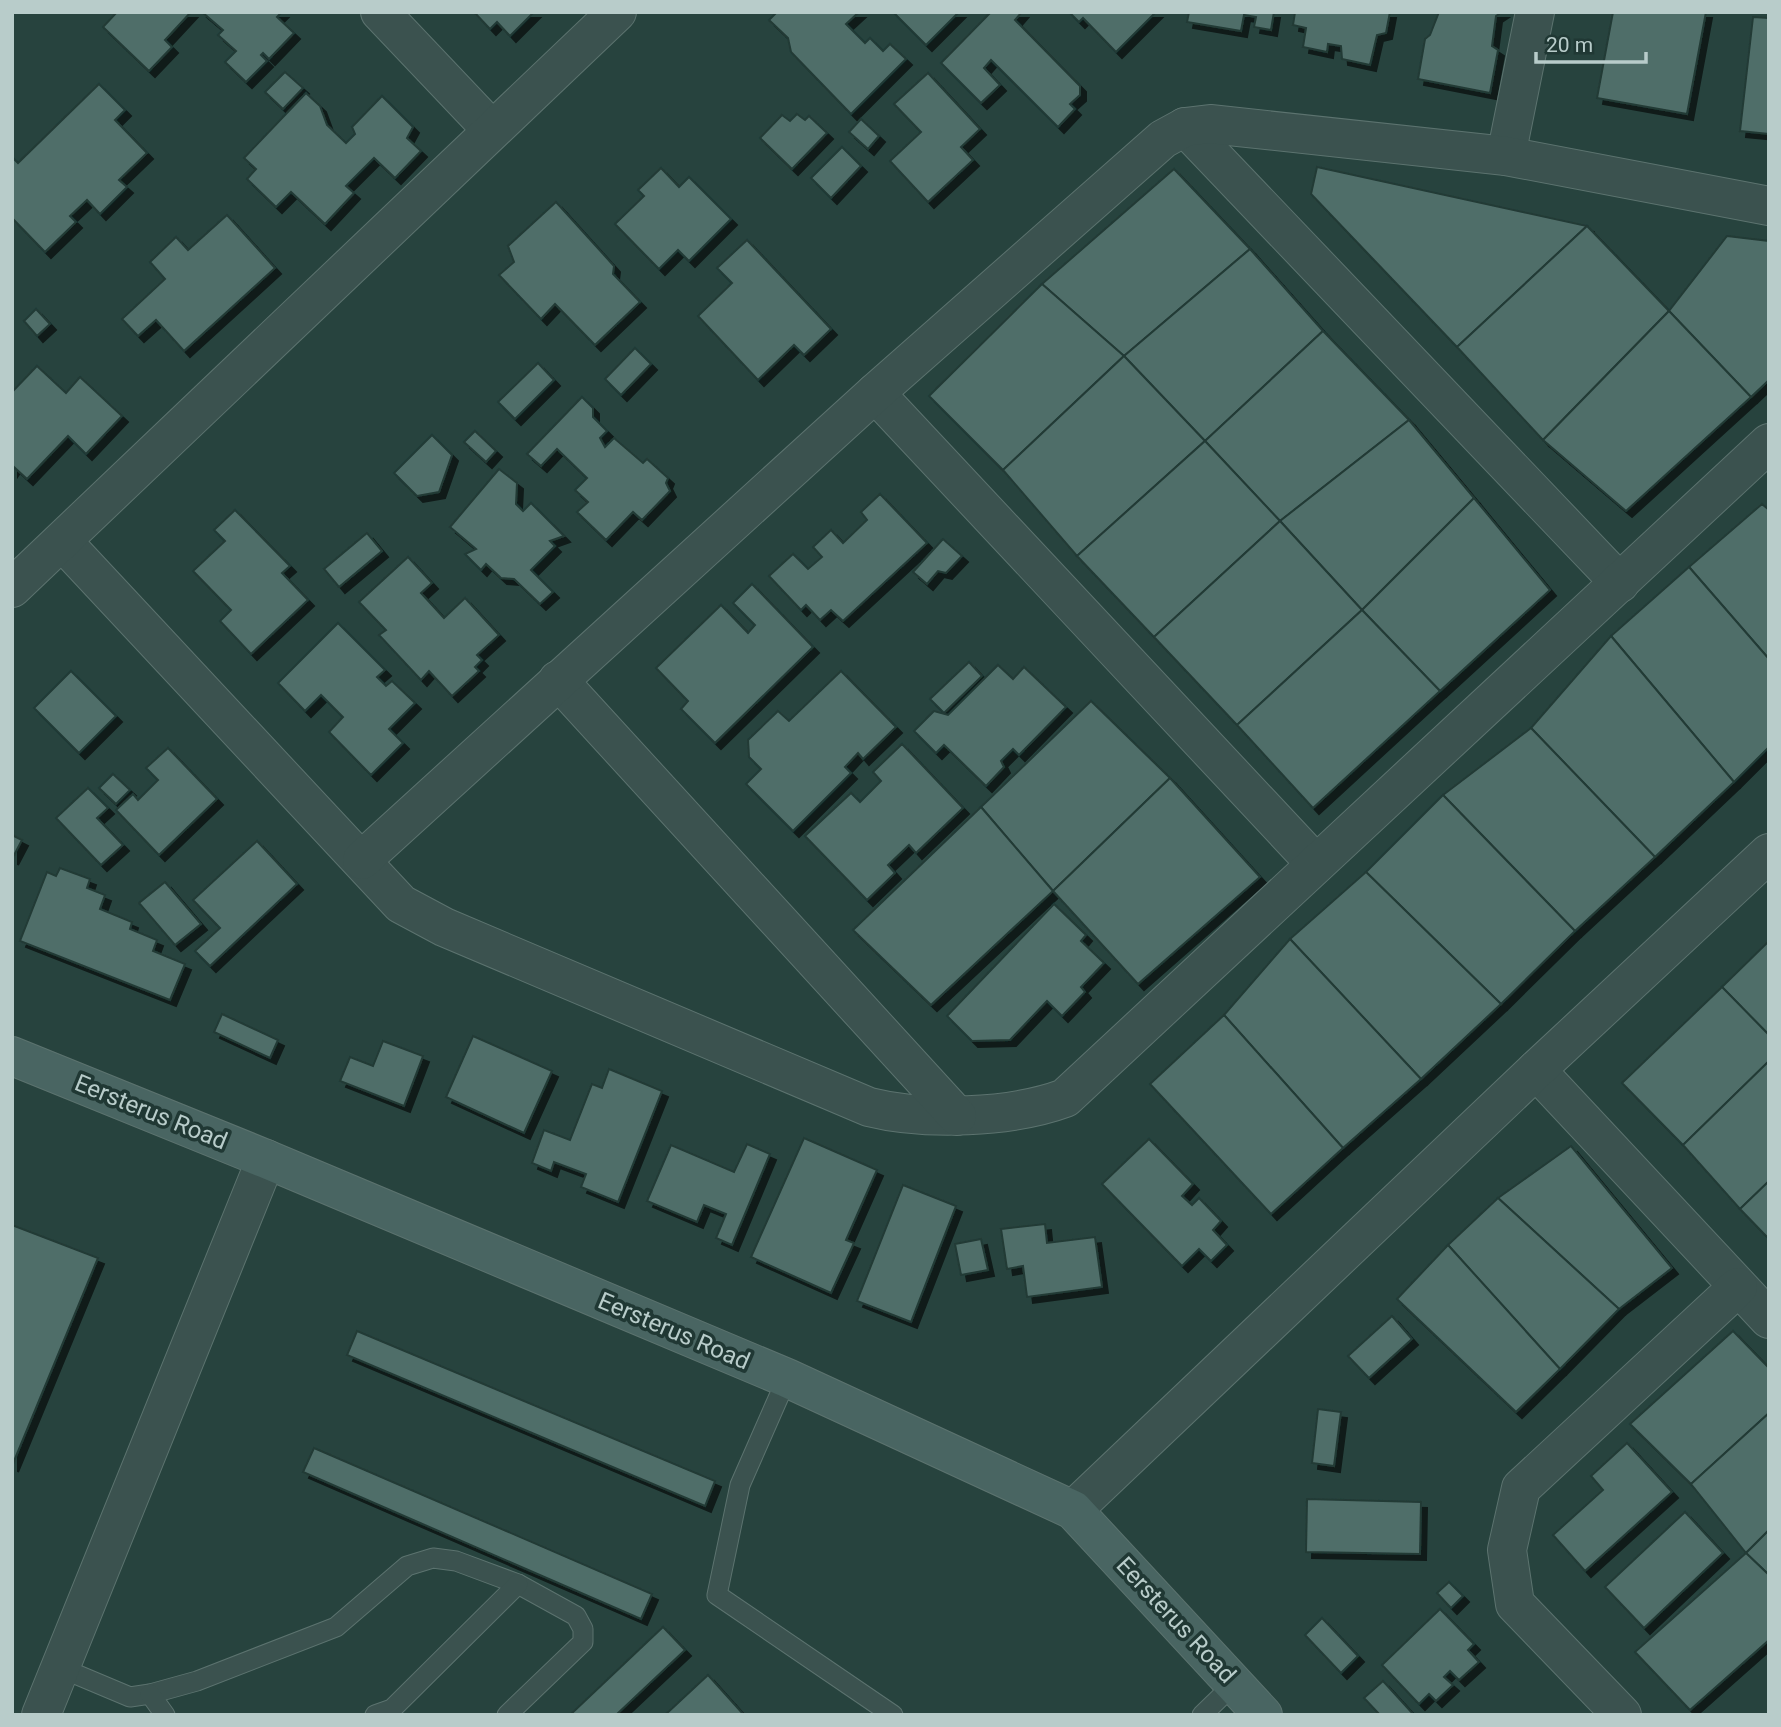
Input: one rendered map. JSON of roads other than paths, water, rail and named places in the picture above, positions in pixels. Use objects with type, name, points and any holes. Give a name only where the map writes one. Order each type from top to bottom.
[{"type":"street","points":[[380,12],[492,130]]},
{"type":"street","points":[[12,588],[617,12]]},
{"type":"street","points":[[1506,156],[1535,12]]},
{"type":"street","points":[[362,860],[875,393],[1163,139],[1185,127],[1210,124],[1506,156],[1769,206]]},
{"type":"street","points":[[1185,127],[1620,583]]},
{"type":"street","points":[[875,393],[1316,864]]},
{"type":"street","points":[[62,541],[401,904],[444,928],[869,1107],[894,1113],[957,1116],[1045,1106],[1065,1098],[1769,443]]},
{"type":"street","points":[[558,680],[957,1116]]},
{"type":"street","points":[[1073,1510],[1536,1070],[1769,853]]},
{"type":"street","name":"Eersterus Road","points":[[12,1056],[266,1159],[787,1378],[1073,1510],[1263,1715]]},
{"type":"street","points":[[1536,1070],[1769,1319]]},
{"type":"street","points":[[41,1715],[266,1159]]},
{"type":"street","points":[[1622,1715],[1515,1604],[1507,1549],[1521,1488],[1738,1287]]},
{"type":"lane","points":[[787,1378],[740,1485],[717,1595],[893,1715]]},
{"type":"lane","points":[[61,1668],[130,1697],[197,1681],[337,1627],[407,1566],[433,1558],[456,1561],[518,1584],[576,1616],[583,1629],[583,1642],[507,1715]]},
{"type":"lane","points":[[375,1715],[393,1709],[518,1584]]},
{"type":"lane","points":[[1202,1715],[1234,1684]]},
{"type":"lane","points":[[150,1694],[165,1715]]}]
